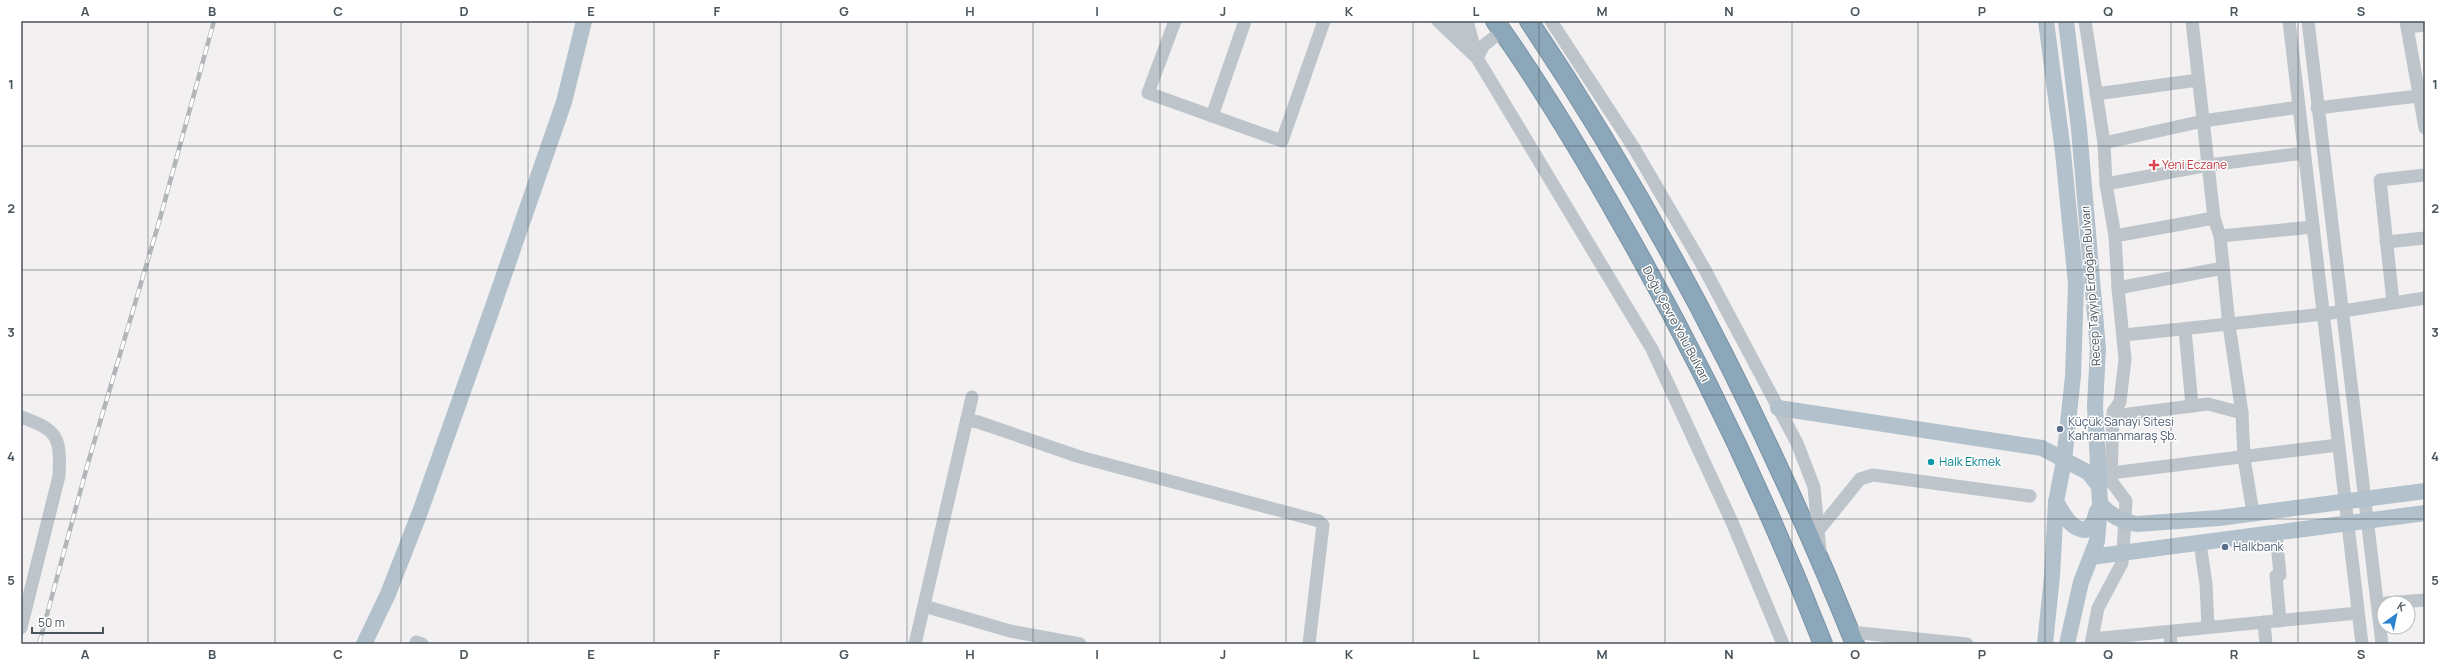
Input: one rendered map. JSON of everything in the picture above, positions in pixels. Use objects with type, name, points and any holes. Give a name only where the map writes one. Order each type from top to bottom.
[{"type":"highway","points":[[1529,21],[1598,130],[1703,312],[1763,433],[1821,560],[1852,638]]},
{"type":"highway","name":"Doğu Çevre Yolu Bulvarı","points":[[1498,26],[1539,83],[1580,149],[1689,345],[1786,549],[1823,644]]},
{"type":"main road","points":[[364,644],[388,594],[420,512],[490,315],[564,102],[584,21]]},
{"type":"main road","name":"Recep Tayyip Erdoğan Bulvarı","points":[[2044,644],[2052,576],[2056,502],[2064,461],[2073,376],[2076,284],[2058,104],[2046,21]]},
{"type":"main road","name":"Recep Tayyip Erdoğan Bulvarı","points":[[2066,21],[2079,129],[2098,349],[2095,406],[2100,504],[2097,541],[2079,588],[2067,644]]},
{"type":"main road","points":[[1778,408],[2042,448],[2089,473],[2099,486]]},
{"type":"main road","points":[[2100,504],[2108,514],[2124,521],[2137,524],[2219,518],[2425,491]]},
{"type":"main road","points":[[2056,502],[2073,527],[2085,530],[2093,524],[2100,504]]},
{"type":"main road","points":[[2091,557],[2425,513]]},
{"type":"street","points":[[1175,21],[1148,93],[1282,141],[1324,21]]},
{"type":"street","points":[[1212,116],[1245,21]]},
{"type":"street","points":[[1438,21],[1477,58]]},
{"type":"street","points":[[1456,21],[1652,349],[1732,522],[1783,644]]},
{"type":"street","points":[[1467,21],[1477,58]]},
{"type":"street","points":[[1551,21],[1634,148],[1704,268],[1796,443],[1814,487],[1821,560]]},
{"type":"street","points":[[2085,21],[2104,143],[2106,184],[2115,236],[2118,288],[2126,359],[2120,402],[2113,412],[2111,473],[2111,481],[2126,501],[2122,564],[2098,608],[2092,641],[2170,638],[2208,627],[2358,613]]},
{"type":"street","points":[[2192,21],[2214,218],[2220,236],[2229,325],[2242,414],[2244,458],[2253,513]]},
{"type":"street","points":[[2289,21],[2324,314],[2344,502],[2362,644]]},
{"type":"street","points":[[2308,21],[2364,499],[2381,595]]},
{"type":"street","points":[[2425,25],[2407,24],[2418,96],[2425,128]]},
{"type":"street","points":[[1477,58],[1483,46],[1498,26]]},
{"type":"street","points":[[2096,94],[2198,80]]},
{"type":"street","points":[[2317,108],[2418,96]]},
{"type":"street","points":[[2104,143],[2203,121],[2299,107]]},
{"type":"street","points":[[2106,184],[2209,165],[2304,153]]},
{"type":"street","points":[[2393,302],[2380,180],[2425,175]]},
{"type":"street","points":[[2115,236],[2214,218]]},
{"type":"street","points":[[2220,236],[2313,227]]},
{"type":"street","points":[[2386,242],[2425,238]]},
{"type":"street","points":[[2118,288],[2223,268]]},
{"type":"street","points":[[2124,335],[2324,314],[2425,298]]},
{"type":"street","points":[[2185,329],[2192,406]]},
{"type":"street","points":[[915,644],[972,397]]},
{"type":"street","points":[[2113,416],[2208,404],[2242,414]]},
{"type":"street","points":[[21,417],[45,425],[54,435],[60,450],[59,476],[21,628]]},
{"type":"street","points":[[966,420],[978,422],[1080,456],[1319,521],[1323,524],[1309,644]]},
{"type":"street","points":[[2111,473],[2244,458],[2338,445]]},
{"type":"street","points":[[1818,532],[1860,479],[1873,475],[2030,496]]},
{"type":"street","points":[[2276,533],[2280,575],[2276,576],[2280,620]]},
{"type":"street","points":[[2200,543],[2206,584],[2208,627]]},
{"type":"street","points":[[924,606],[1010,631],[1080,644]]},
{"type":"street","points":[[2264,622],[2266,644]]},
{"type":"street","points":[[1852,638],[1967,644]]},
{"type":"railway","points":[[39,644],[88,463],[159,222],[214,21]]},
{"type":"place","name":"Yeni Eczane","points":[[2154,165]]},
{"type":"place","name":"Küçük Sanayi Sitesi Kahramanmaraş Şb.","points":[[2060,429]]},
{"type":"place","name":"Halk Ekmek","points":[[1931,462]]},
{"type":"place","name":"Halkbank","points":[[2225,547]]}]
